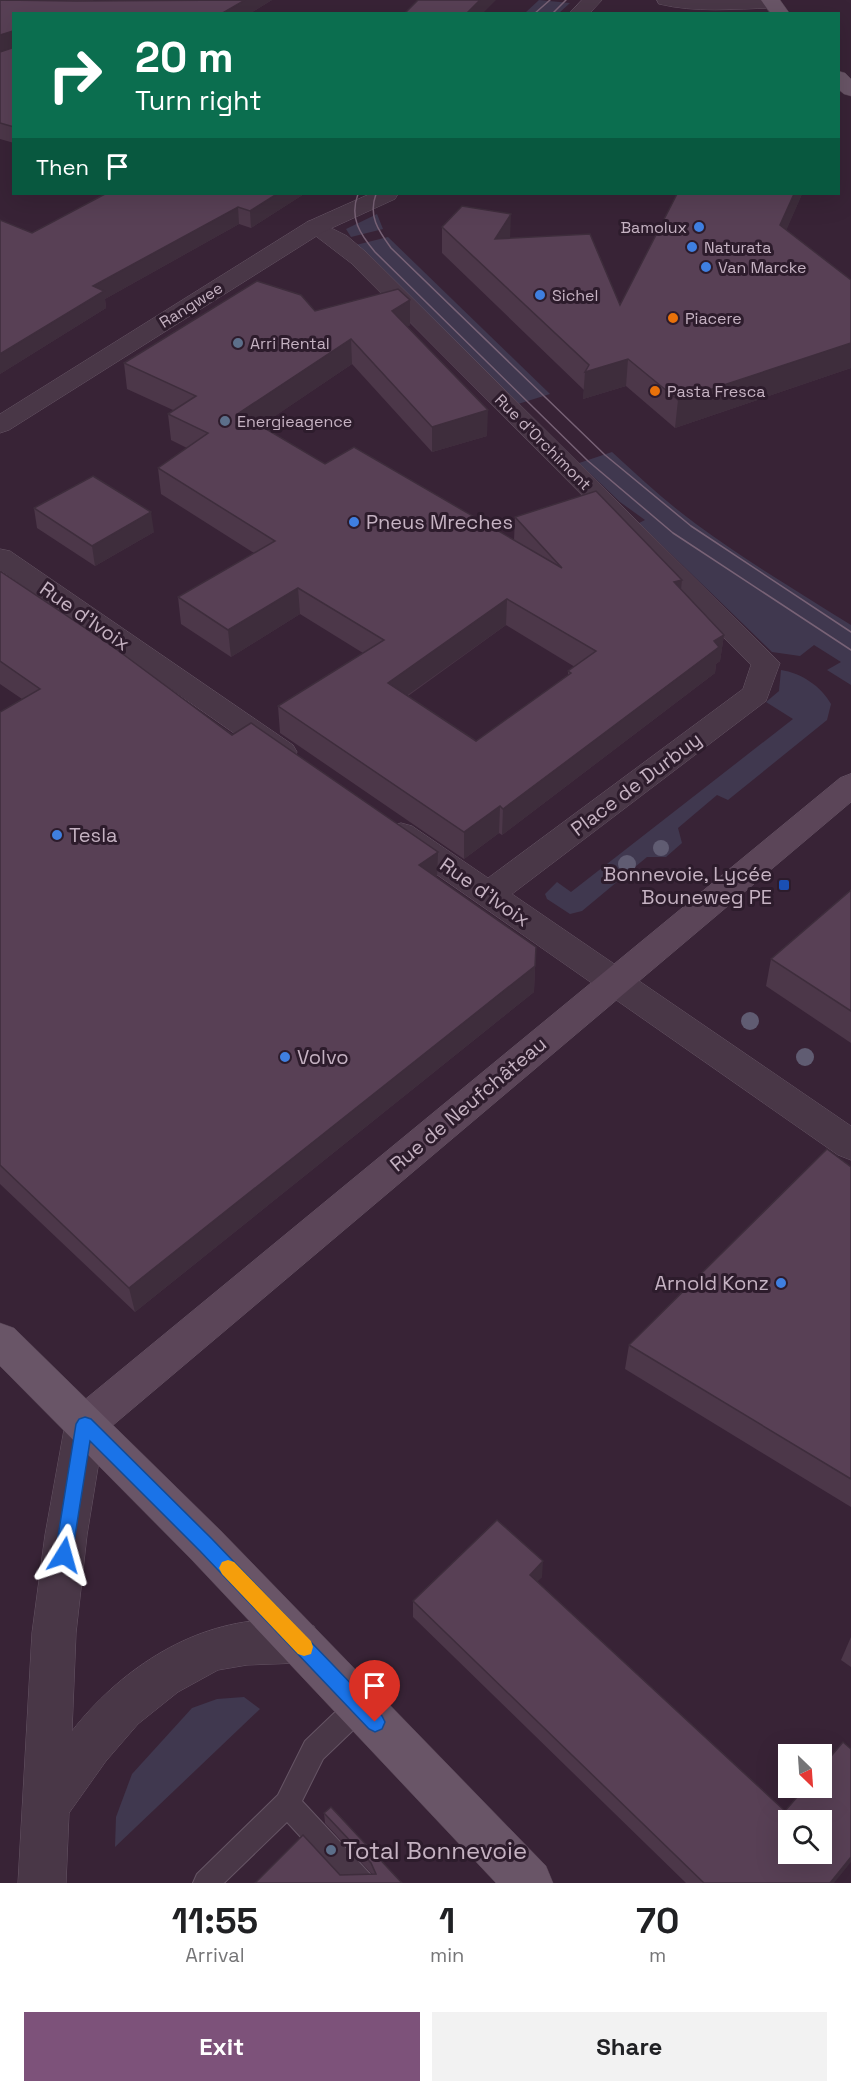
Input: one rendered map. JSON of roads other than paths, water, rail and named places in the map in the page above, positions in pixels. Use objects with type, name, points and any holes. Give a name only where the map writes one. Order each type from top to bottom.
[{"type":"main road","points":[[840,79],[851,90]]},
{"type":"main road","name":"Rue de Neufchâteau","points":[[85,1424],[851,784]]},
{"type":"main road","points":[[0,1340],[206,1545],[529,1883]]},
{"type":"street","points":[[580,12],[593,0]]},
{"type":"street","points":[[666,0],[704,4],[774,5]]},
{"type":"street","name":"Rangwee","points":[[0,425],[315,227],[385,195]]},
{"type":"street","name":"Rue d'Orchimont","points":[[315,227],[339,241],[359,258],[766,663]]},
{"type":"street","name":"Rue d'Ivoix","points":[[0,557],[303,766]]},
{"type":"street","name":"Place de Durbuy","points":[[488,895],[756,694],[766,663]]},
{"type":"street","name":"Rue d'Ivoix","points":[[381,820],[851,1145]]},
{"type":"street","points":[[42,1883],[54,1633],[66,1535],[85,1424]]},
{"type":"street","points":[[44,1809],[92,1739],[132,1697],[174,1670],[215,1649],[258,1641],[298,1641]]},
{"type":"lane","points":[[209,1882],[287,1804],[314,1750],[360,1706]]},
{"type":"lane","points":[[287,1804],[361,1883]]},
{"type":"tram line","points":[[536,12],[550,0]]},
{"type":"tram line","points":[[554,12],[566,0]]},
{"type":"tram line","points":[[358,195],[355,218],[365,239],[375,252],[588,461],[673,533],[851,650]]},
{"type":"tram line","points":[[376,195],[374,216],[378,229],[391,248],[605,455],[691,526],[851,632]]},
{"type":"place","name":"Bamolux","points":[[699,227]]},
{"type":"place","name":"Naturata","points":[[692,247]]},
{"type":"place","name":"Van Marcke","points":[[706,267]]},
{"type":"place","name":"Sichel","points":[[540,295]]},
{"type":"place","name":"Piacere","points":[[673,318]]},
{"type":"place","name":"Arri Rental","points":[[238,343]]},
{"type":"place","name":"Pasta Fresca","points":[[655,391]]},
{"type":"place","name":"Energieagence","points":[[225,421]]},
{"type":"place","name":"Pneus Mreches","points":[[354,522]]},
{"type":"place","name":"Tesla","points":[[57,835]]},
{"type":"place","name":"Bonnevoie, Lycée Bouneweg PE","points":[[784,885]]},
{"type":"place","name":"Volvo","points":[[285,1057]]},
{"type":"place","name":"Arnold Konz","points":[[781,1283]]},
{"type":"place","name":"Total Bonnevoie","points":[[331,1850]]}]
